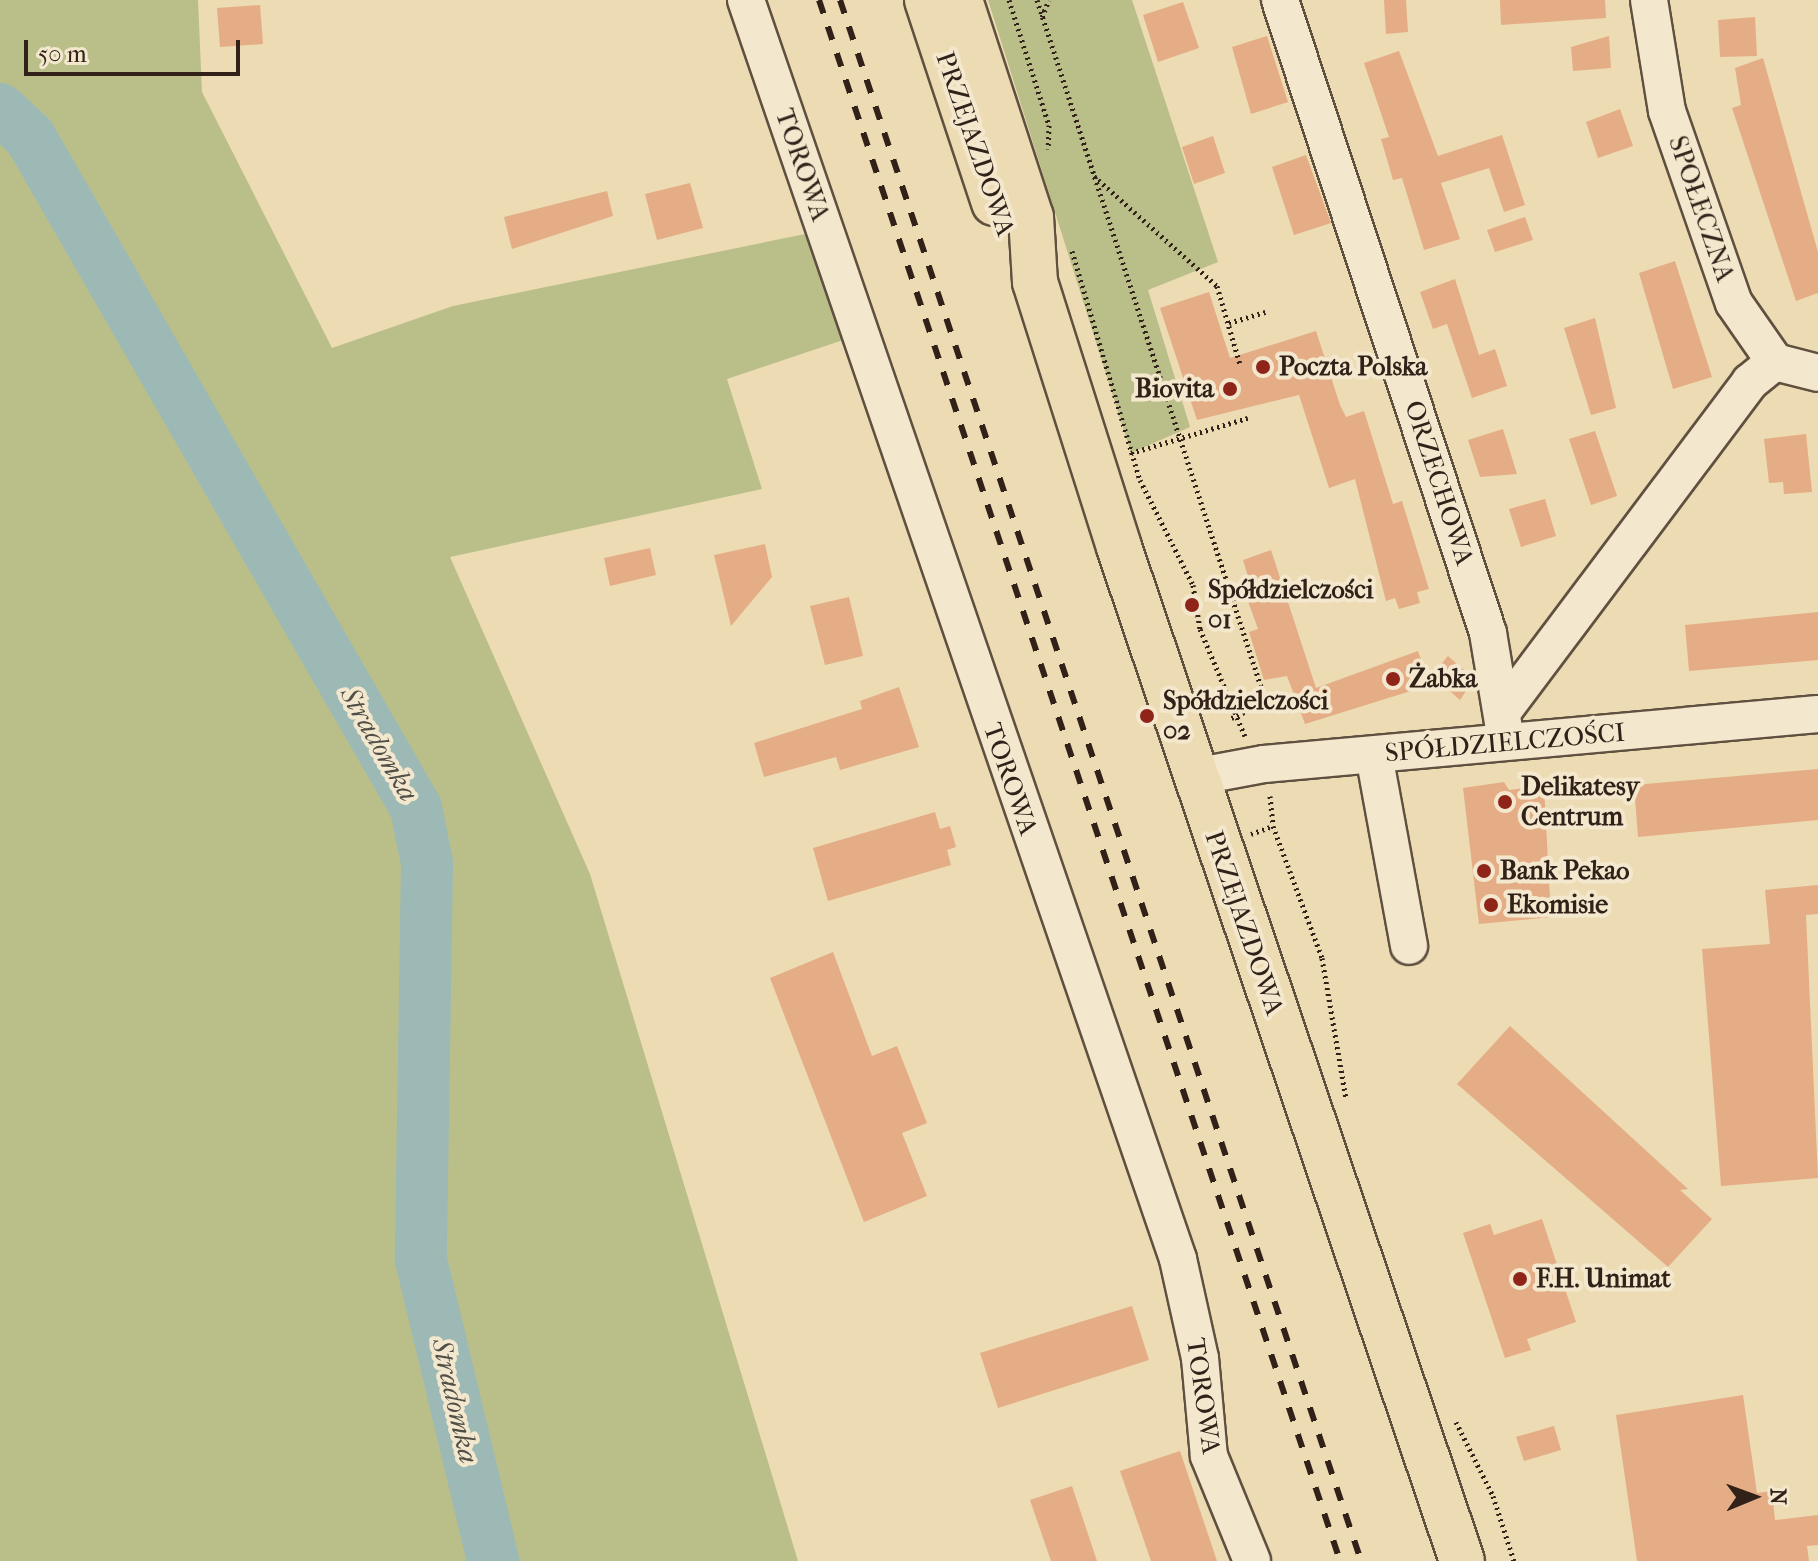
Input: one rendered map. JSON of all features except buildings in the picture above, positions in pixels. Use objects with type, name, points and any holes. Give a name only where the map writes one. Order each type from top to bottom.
[{"type":"main road","name":"PRZEJAZDOWA","points":[[927,0],[1005,239],[1035,282]]},
{"type":"main road","name":"PRZEJAZDOWA","points":[[960,0],[1031,217],[1035,282],[1194,777],[1462,1561]]},
{"type":"street","name":"TOROWA","points":[[746,0],[1178,1259],[1200,1358],[1209,1456],[1252,1561]]},
{"type":"street","name":"ORZECHOWA","points":[[1280,0],[1488,633],[1504,726]]},
{"type":"street","name":"SPOŁECZNA","points":[[1649,0],[1667,111],[1716,260],[1747,326],[1775,362]]},
{"type":"street","points":[[1504,726],[1750,382],[1775,362],[1818,373]]},
{"type":"street","name":"SPÓŁDZIELCZOŚCI","points":[[1194,777],[1374,755],[1504,726],[1818,714]]},
{"type":"street","points":[[1374,755],[1409,946]]},
{"type":"path","points":[[1037,0],[1266,702],[1231,718]]},
{"type":"path","points":[[1042,17],[1049,0]]},
{"type":"path","points":[[1093,176],[1217,286],[1240,364]]},
{"type":"path","points":[[1229,323],[1265,312]]},
{"type":"path","points":[[1248,418],[1131,453],[1193,585],[1231,718],[1253,747]]},
{"type":"path","points":[[1268,784],[1273,826],[1322,958],[1351,1114]]},
{"type":"path","points":[[1452,1410],[1493,1496],[1514,1561]]},
{"type":"green space","points":[[0,0],[198,0],[202,92],[332,348],[453,306],[825,230],[861,334],[727,379],[762,489],[450,557],[590,874],[798,1561],[0,1561]]},
{"type":"green space","points":[[988,0],[1132,0],[1218,262],[1148,290],[1190,427],[1131,453]]},
{"type":"waterway","name":"Stradomka","points":[[0,109],[30,137],[416,808],[427,863],[421,1260],[493,1561]]},
{"type":"railway","points":[[819,0],[1340,1561]]},
{"type":"railway","points":[[840,0],[1361,1561]]},
{"type":"place","name":"Poczta Polska","points":[[1263,367]]},
{"type":"place","name":"Biovita","points":[[1230,389]]},
{"type":"place","name":"Spółdzielczości 01","points":[[1192,605]]},
{"type":"place","name":"Żabka","points":[[1393,679]]},
{"type":"place","name":"Spółdzielczości 02","points":[[1147,716]]},
{"type":"place","name":"Delikatesy Centrum","points":[[1505,802]]},
{"type":"place","name":"Bank Pekao","points":[[1484,871]]},
{"type":"place","name":"Ekomisie","points":[[1491,905]]},
{"type":"place","name":"F.H. Unimat","points":[[1520,1279]]}]
